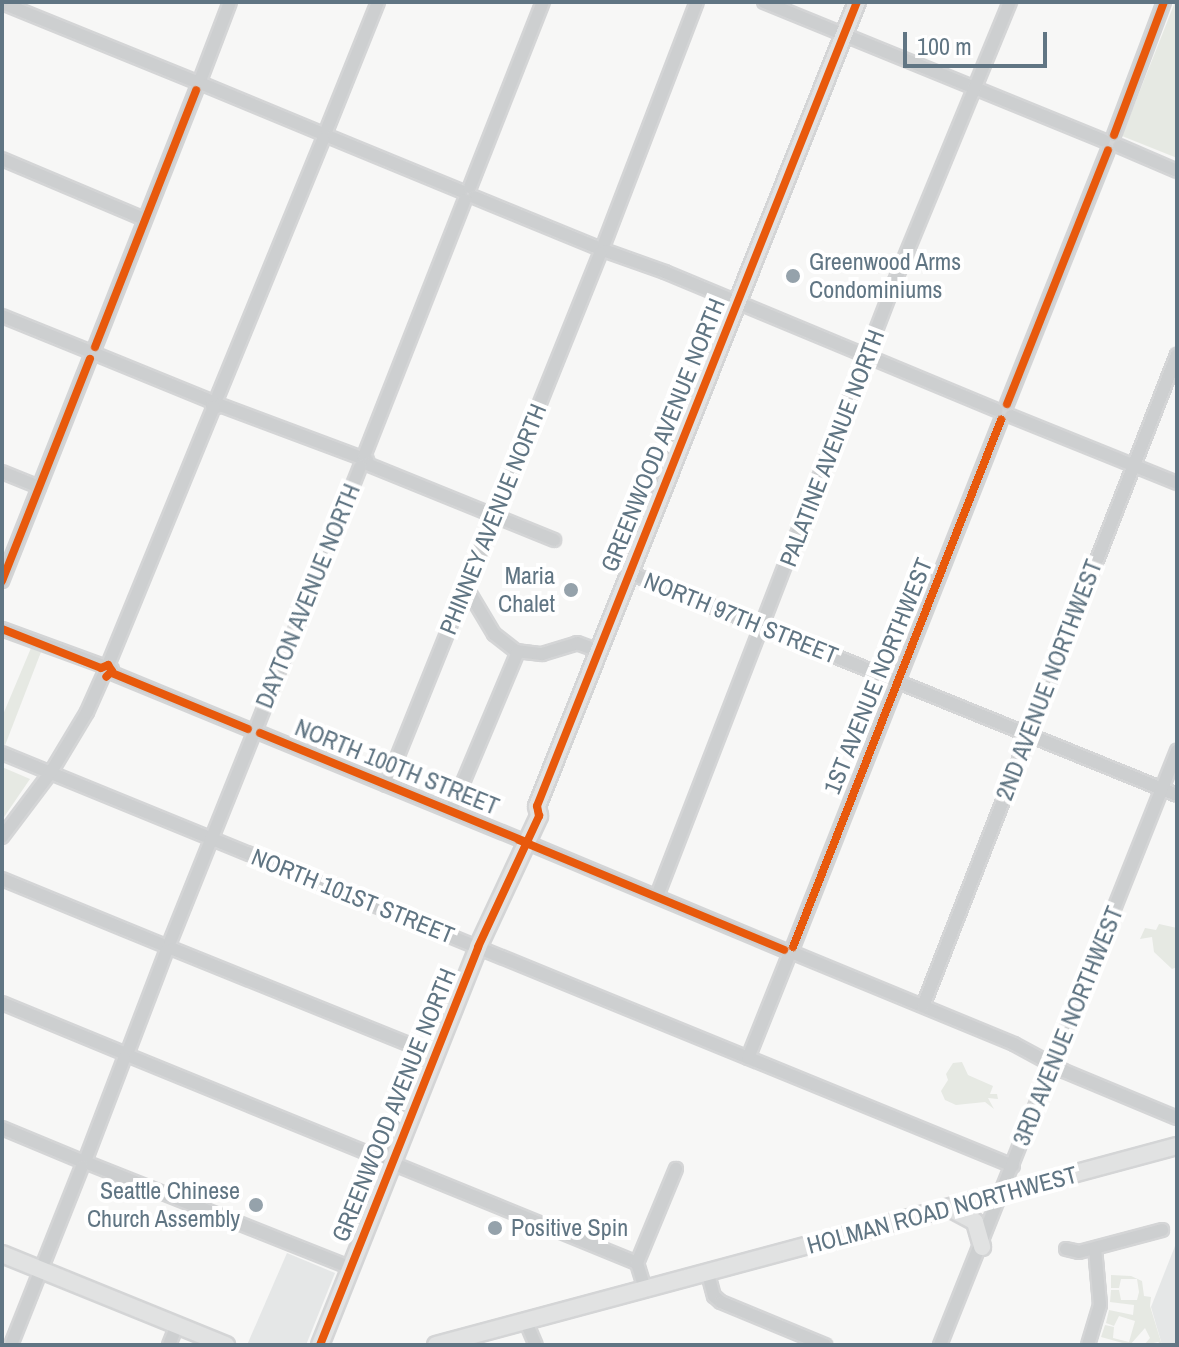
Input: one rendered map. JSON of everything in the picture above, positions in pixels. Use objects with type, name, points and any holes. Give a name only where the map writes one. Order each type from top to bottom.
[{"type":"main road","name":"GREENWOOD AVENUE NORTH","points":[[320,1345],[478,947],[507,881],[515,873],[524,841],[539,816],[537,806],[857,2]]},
{"type":"main road","name":"HOLMAN ROAD NORTHWEST","points":[[436,1345],[1177,1146]]},
{"type":"main road","points":[[951,1209],[975,1222],[982,1247]]},
{"type":"main road","points":[[2,1254],[226,1345]]},
{"type":"main road","points":[[331,1317],[335,1345]]},
{"type":"street","points":[[2,581],[230,2]]},
{"type":"street","points":[[2,837],[51,772],[87,712],[106,671],[378,2]]},
{"type":"street","name":"DAYTON AVENUE NORTH","points":[[11,1345],[543,2]]},
{"type":"street","name":"PHINNEY AVENUE NORTH","points":[[386,785],[602,249],[697,2]]},
{"type":"street","points":[[764,2],[1177,171]]},
{"type":"street","name":"PALATINE AVENUE NORTH","points":[[657,896],[895,281],[1010,2]]},
{"type":"street","name":"1ST AVENUE NORTHWEST","points":[[748,1058],[1164,2]]},
{"type":"street","points":[[2,3],[1177,483]]},
{"type":"street","points":[[2,159],[144,219]]},
{"type":"street","points":[[2,316],[554,540]]},
{"type":"street","name":"2ND AVENUE NORTHWEST","points":[[923,1006],[1177,355]]},
{"type":"street","points":[[2,472],[39,487]]},
{"type":"street","name":"NORTH 97TH STREET","points":[[630,573],[1177,795]]},
{"type":"street","points":[[466,587],[494,634],[518,652],[542,654],[577,643],[599,651]]},
{"type":"street","name":"NORTH 100TH STREET","points":[[2,629],[923,1006],[1177,1118]]},
{"type":"street","points":[[451,811],[518,652]]},
{"type":"street","name":"3RD AVENUE NORTHWEST","points":[[940,1345],[982,1247],[1177,751]]},
{"type":"street","name":"NORTH 101ST STREET","points":[[2,753],[1013,1166]]},
{"type":"street","points":[[2,879],[436,1055]]},
{"type":"street","points":[[2,1003],[637,1263]]},
{"type":"street","points":[[2,1128],[351,1268]]},
{"type":"street","points":[[645,1290],[637,1263],[676,1169]]},
{"type":"street","points":[[1066,1249],[1079,1252],[1162,1230]]},
{"type":"street","points":[[1088,1345],[1100,1305],[1095,1248]]},
{"type":"street","points":[[708,1274],[713,1292],[721,1302],[825,1345]]},
{"type":"street","points":[[526,1322],[536,1345]]},
{"type":"street","points":[[169,1345],[177,1325]]},
{"type":"shaded area","points":[[1177,2],[1177,158],[1122,136]]},
{"type":"shaded area","points":[[31,648],[41,652],[4,748],[2,717]]},
{"type":"shaded area","points":[[2,767],[30,779],[2,820]]},
{"type":"shaded area","points":[[1159,924],[1177,928],[1177,967],[1172,969],[1154,952],[1152,937],[1140,939],[1145,928],[1156,930]]},
{"type":"shaded area","points":[[962,1062],[968,1075],[993,1086],[990,1094],[997,1094],[998,1099],[988,1098],[994,1109],[985,1102],[956,1105],[945,1100],[941,1091],[948,1080],[946,1074],[953,1063]]},
{"type":"shaded area","points":[[1177,1241],[1177,1345],[1162,1345],[1151,1307]]},
{"type":"shaded area","points":[[287,1253],[335,1273],[306,1345],[247,1345]]},
{"type":"shaded area","points":[[1111,1275],[1131,1276],[1142,1281],[1144,1296],[1151,1297],[1150,1306],[1162,1345],[1158,1342],[1144,1345],[1150,1338],[1145,1328],[1130,1345],[1101,1337],[1105,1325],[1114,1327],[1113,1338],[1129,1342],[1135,1321],[1119,1316],[1114,1326],[1106,1323],[1109,1310],[1133,1315],[1134,1305],[1110,1302],[1111,1290],[1119,1290],[1121,1300],[1137,1300],[1139,1292],[1137,1279],[1121,1279],[1119,1288],[1111,1288]]},
{"type":"cycle path","points":[[320,1345],[478,947],[539,816],[537,806],[857,2]]},
{"type":"cycle path","points":[[1114,135],[1164,2]]},
{"type":"cycle path","points":[[95,347],[196,90]]},
{"type":"cycle path","points":[[1007,404],[1108,150]]},
{"type":"cycle path","points":[[2,581],[90,359]]},
{"type":"cycle path","points":[[793,947],[1001,420]]},
{"type":"cycle path","points":[[2,629],[101,668],[108,665],[112,671],[106,677]]},
{"type":"cycle path","points":[[112,673],[248,729]]},
{"type":"cycle path","points":[[260,733],[528,843]]},
{"type":"cycle path","points":[[519,840],[784,950]]},
{"type":"place","name":"Greenwood Arms Condominiums","points":[[793,276]]},
{"type":"place","name":"Maria Chalet","points":[[571,590]]},
{"type":"place","name":"Seattle Chinese Church Assembly","points":[[256,1205]]},
{"type":"place","name":"Positive Spin","points":[[495,1228]]}]
